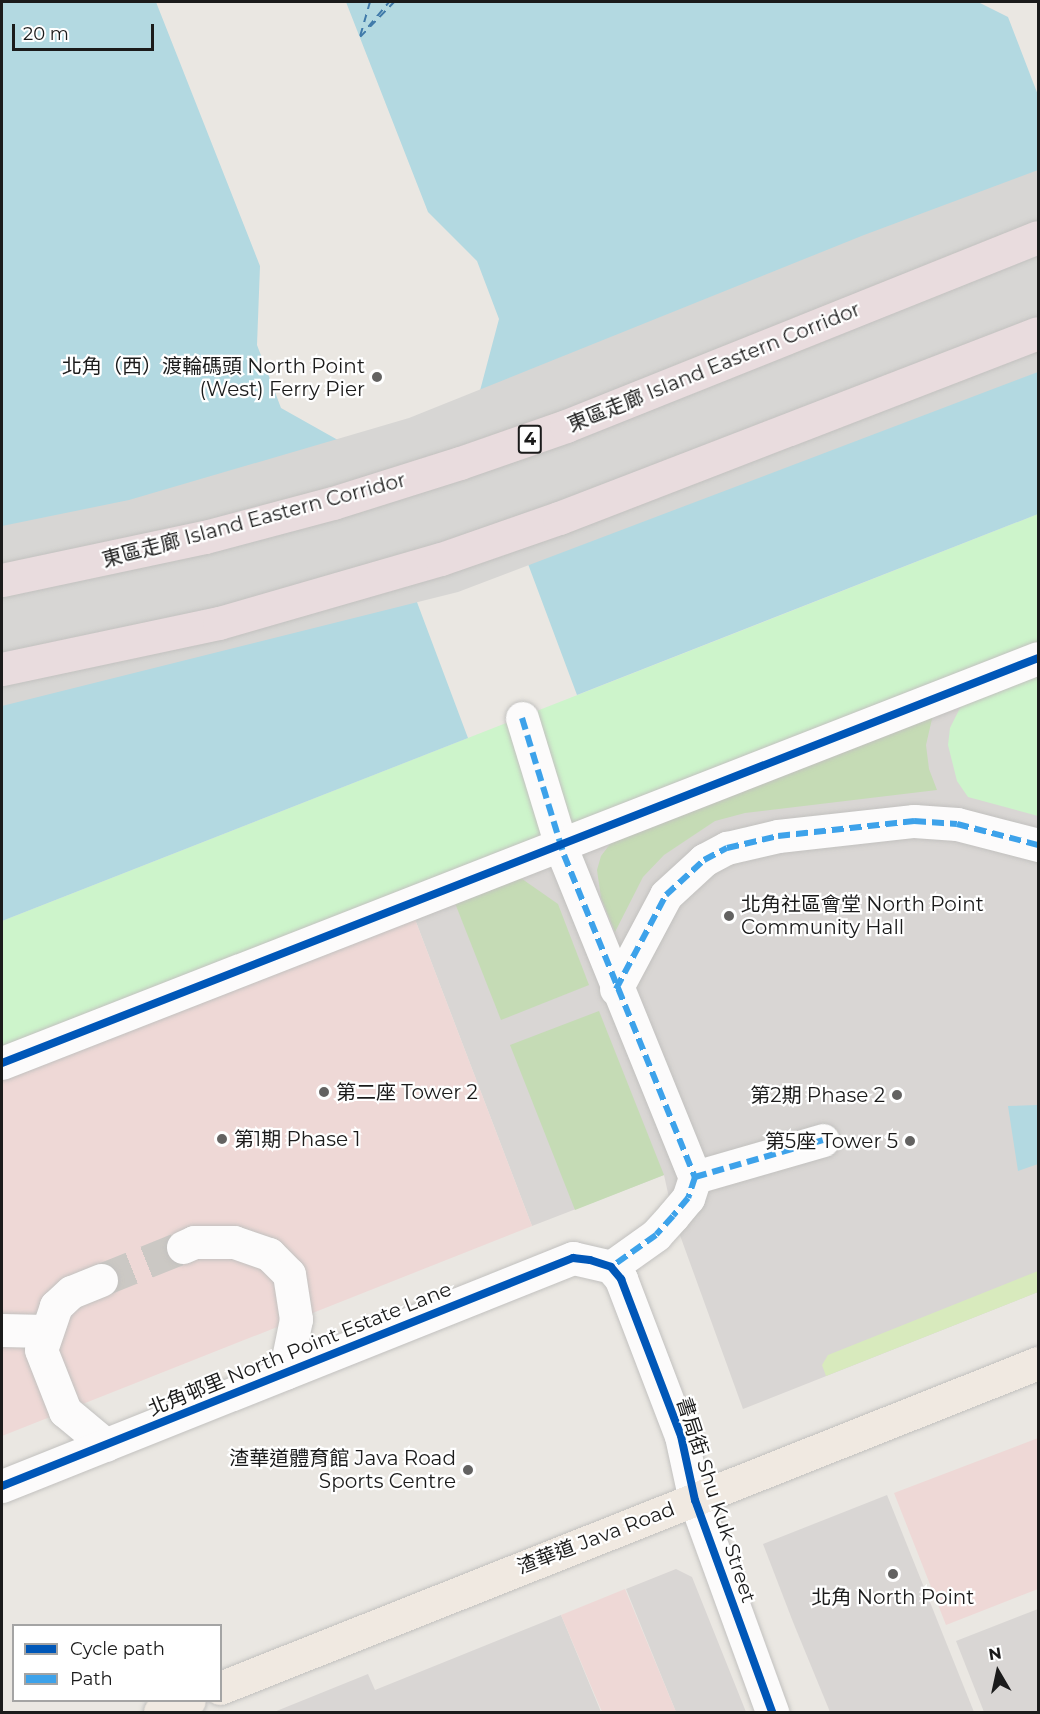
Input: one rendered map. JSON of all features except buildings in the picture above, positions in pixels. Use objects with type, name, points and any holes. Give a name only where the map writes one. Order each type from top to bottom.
[{"type":"highway","name":"東區走廊 Island Eastern Corridor","points":[[2,580],[205,537],[333,503],[460,463],[566,426],[1038,237]]},
{"type":"highway","points":[[2,669],[219,623],[441,559],[559,518],[1038,333]]},
{"type":"main road","name":"渣華道 Java Road","points":[[222,1687],[583,1541],[695,1500],[1038,1363]]},
{"type":"main road","points":[[160,1713],[187,1702]]},
{"type":"street","points":[[2,1063],[1038,658]]},
{"type":"street","points":[[522,718],[560,844],[616,989],[696,1177],[688,1198],[656,1235],[612,1267]]},
{"type":"street","points":[[616,989],[666,895],[697,865],[727,848],[778,836],[914,821],[957,824],[1038,845]]},
{"type":"street","points":[[696,1177],[823,1140]]},
{"type":"street","points":[[183,1246],[194,1242],[234,1242],[269,1254],[289,1274],[296,1319],[285,1373]]},
{"type":"street","name":"北角邨里 North Point Estate Lane","points":[[2,1486],[573,1258],[612,1267]]},
{"type":"street","name":"書局街 Shu Kuk Street","points":[[612,1267],[621,1280],[681,1436],[695,1500],[772,1713]]},
{"type":"street","points":[[101,1280],[70,1292],[56,1306],[41,1350],[65,1411],[106,1445]]},
{"type":"street","points":[[2,1330],[46,1330]]},
{"type":"shaded area","points":[[1038,668],[1038,1292],[743,1409],[673,1216],[664,1175],[532,1226],[413,914]]},
{"type":"shaded area","points":[[413,914],[532,1226],[2,1436],[2,1075]]},
{"type":"shaded area","points":[[1038,1438],[1038,1589],[946,1625],[894,1493]]},
{"type":"shaded area","points":[[887,1495],[974,1712],[830,1712],[793,1622],[763,1544]]},
{"type":"shaded area","points":[[676,1569],[692,1577],[746,1712],[676,1712],[626,1589]]},
{"type":"shaded area","points":[[625,1589],[676,1712],[602,1712],[561,1615]]},
{"type":"shaded area","points":[[1038,1609],[1038,1712],[984,1712],[956,1641]]},
{"type":"shaded area","points":[[561,1615],[601,1712],[274,1712],[368,1674],[375,1690]]},
{"type":"green space","points":[[1038,514],[1038,816],[968,797],[957,781],[948,745],[950,728],[965,698],[2,1075],[2,921]]},
{"type":"green space","points":[[934,710],[926,745],[929,769],[937,790],[745,813],[715,821],[664,855],[643,877],[615,932],[601,898],[597,870],[601,856],[617,835]]},
{"type":"green space","points":[[515,874],[558,904],[589,985],[501,1020],[453,898]]},
{"type":"green space","points":[[599,1011],[664,1175],[575,1210],[510,1045]]},
{"type":"green space","points":[[1038,1271],[1038,1292],[826,1376],[822,1365],[828,1355]]},
{"type":"water","points":[[2,2],[156,2],[260,266],[257,345],[281,408],[361,453],[468,738],[2,921]]},
{"type":"water","points":[[346,2],[978,2],[1008,17],[1038,95],[1038,514],[577,695],[473,417],[499,319],[477,261],[428,212]]},
{"type":"water","points":[[1038,1105],[1038,1164],[1018,1171],[1008,1106]]},
{"type":"pier","points":[[1038,170],[1038,372],[458,592],[2,706],[2,526],[129,500],[409,418],[864,235]]},
{"type":"ferry route","points":[[360,36],[370,2]]},
{"type":"ferry route","points":[[368,27],[389,2]]},
{"type":"ferry route","points":[[360,37],[394,2]]},
{"type":"tunnel","points":[[101,1280],[183,1247]]},
{"type":"marked path","points":[[522,718],[564,855],[695,1177],[688,1198],[656,1235],[611,1267]]},
{"type":"marked path","points":[[616,989],[666,895],[704,860],[727,848],[778,836],[914,821],[957,824],[1038,845]]},
{"type":"marked path","points":[[695,1177],[823,1140]]},
{"type":"cycle path","points":[[2,1063],[1038,658]]},
{"type":"cycle path","points":[[2,1486],[573,1258],[590,1260],[611,1267],[621,1279],[681,1436],[695,1500],[772,1712]]},
{"type":"place","name":"北角（西）渡輪碼頭 North Point (West) Ferry Pier","points":[[377,377]]},
{"type":"place","name":"北角社區會堂 North Point Community Hall","points":[[729,916]]},
{"type":"place","name":"第二座 Tower 2","points":[[324,1092]]},
{"type":"place","name":"第2期 Phase 2","points":[[897,1095]]},
{"type":"place","name":"第1期 Phase 1","points":[[222,1139]]},
{"type":"place","name":"第5座 Tower 5","points":[[910,1141]]},
{"type":"place","name":"渣華道體育館 Java Road Sports Centre","points":[[468,1470]]},
{"type":"place","name":"北角 North Point","points":[[893,1574]]}]
